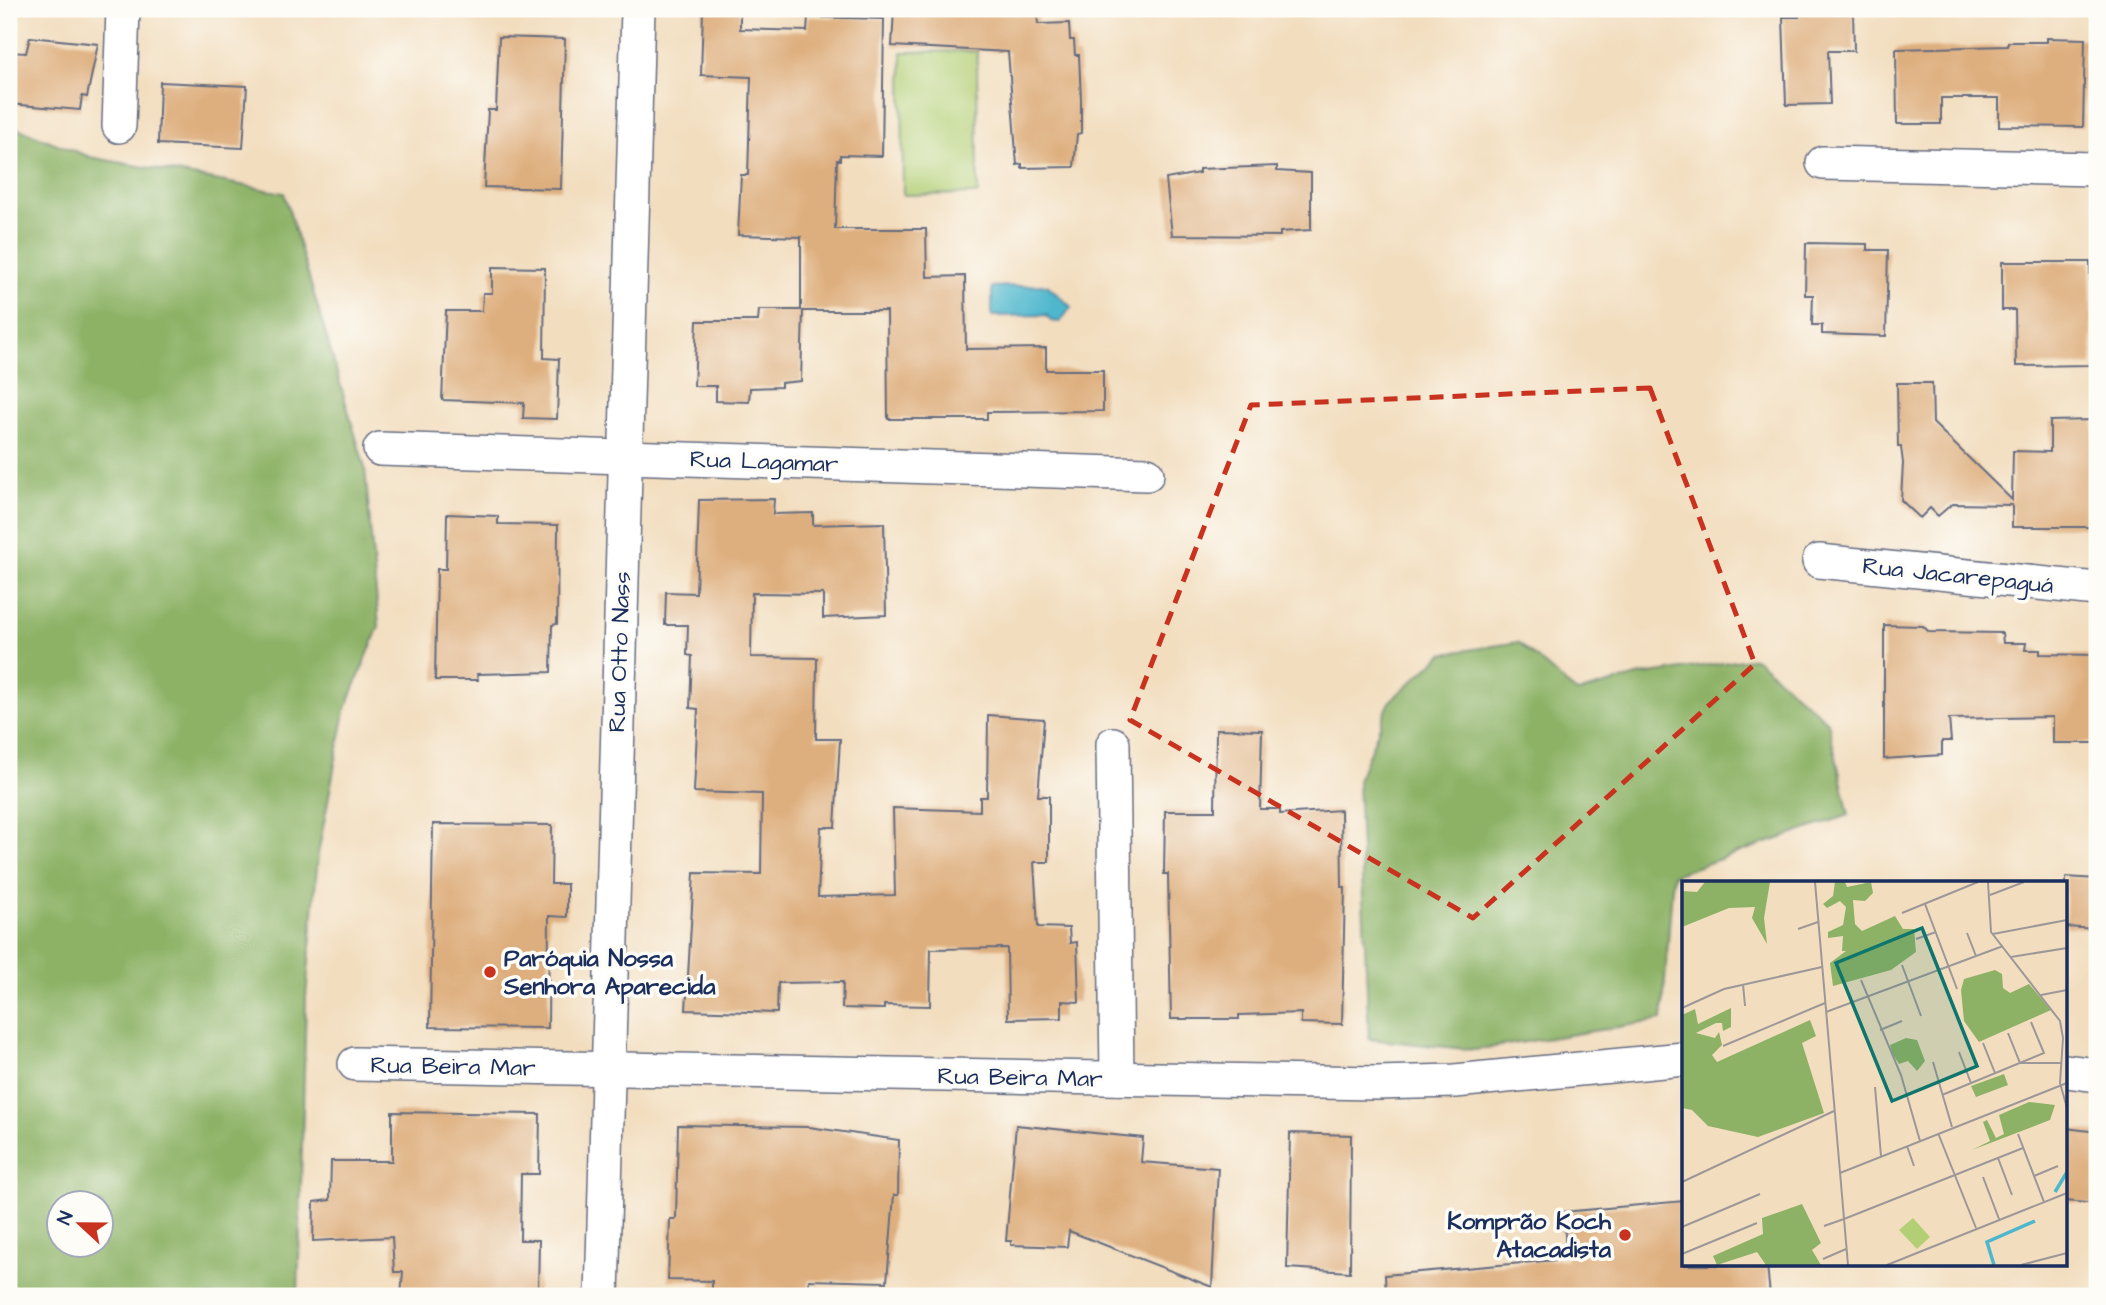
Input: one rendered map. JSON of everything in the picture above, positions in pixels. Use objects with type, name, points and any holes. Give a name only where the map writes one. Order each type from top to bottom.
[{"type":"street","points":[[119,126],[123,9]]},
{"type":"street","name":"Rua Otto Nass","points":[[602,1296],[638,9]]},
{"type":"street","points":[[1822,163],[2097,169]]},
{"type":"street","name":"Rua Lagamar","points":[[380,449],[1147,474]]},
{"type":"street","name":"Rua Jacarepaguá","points":[[1819,561],[2097,589]]},
{"type":"street","points":[[1113,744],[1117,1078]]},
{"type":"street","name":"Rua Beira Mar","points":[[355,1065],[1455,1081],[1682,1059]]},
{"type":"street","points":[[2068,1072],[2097,1075]]},
{"type":"highlighted area","points":[[1650,388],[1755,664],[1473,918],[1130,720],[1251,405]]},
{"type":"green space","points":[[977,51],[978,194],[903,195],[902,52]]},
{"type":"green space","points":[[9,125],[90,157],[284,193],[365,468],[379,626],[345,711],[318,854],[306,997],[298,1296],[9,1296]]},
{"type":"green space","points":[[1518,642],[1577,693],[1637,676],[1755,658],[1828,722],[1849,815],[1673,875],[1662,1020],[1475,1050],[1369,1039],[1358,781],[1390,701],[1443,654]]},
{"type":"water","points":[[1047,285],[1071,307],[1060,322],[1051,321],[1046,315],[992,316],[992,287]]},
{"type":"building","points":[[703,9],[740,9],[740,29],[807,31],[808,17],[884,19],[882,156],[840,155],[840,160],[837,160],[835,229],[926,229],[927,277],[965,276],[966,349],[1046,348],[1046,370],[1103,370],[1103,411],[987,412],[987,419],[888,419],[887,311],[803,311],[801,381],[781,383],[781,387],[750,388],[749,402],[716,401],[716,386],[694,386],[697,321],[758,321],[759,310],[801,310],[801,237],[738,235],[741,175],[748,175],[751,77],[701,75]]},
{"type":"building","points":[[894,9],[980,9],[980,13],[1037,12],[1038,24],[1069,23],[1070,40],[1074,40],[1075,55],[1079,55],[1081,100],[1081,133],[1077,134],[1074,167],[1022,168],[1022,164],[1017,165],[1008,52],[892,46]]},
{"type":"building","points":[[1798,9],[1853,9],[1854,51],[1828,51],[1830,104],[1786,105],[1783,17],[1799,17]]},
{"type":"building","points":[[30,37],[98,44],[87,97],[82,96],[80,110],[9,104],[9,52],[26,53]]},
{"type":"building","points":[[499,37],[565,39],[561,189],[484,187],[488,110],[496,110]]},
{"type":"building","points":[[2047,38],[2085,39],[2083,127],[1999,126],[1999,98],[1941,98],[1941,124],[1897,124],[1896,49],[2008,46],[2008,42],[2047,42]]},
{"type":"building","points":[[160,82],[247,86],[243,148],[158,144]]},
{"type":"building","points":[[1277,166],[1277,171],[1311,173],[1311,230],[1280,232],[1280,236],[1172,235],[1166,179],[1199,173],[1199,169]]},
{"type":"building","points":[[1806,243],[1867,244],[1867,250],[1888,250],[1886,336],[1822,334],[1822,325],[1812,325],[1813,295],[1805,295]]},
{"type":"building","points":[[2002,262],[2090,262],[2092,365],[2016,366],[2015,310],[2002,310]]},
{"type":"building","points":[[492,267],[545,268],[544,358],[559,359],[557,419],[523,418],[524,403],[442,400],[446,311],[482,311],[483,293],[492,293]]},
{"type":"building","points":[[1897,383],[1932,383],[1933,423],[2012,500],[2013,451],[2050,452],[2050,421],[2094,420],[2097,527],[2012,527],[2012,505],[1952,504],[1938,516],[1930,508],[1920,518],[1901,500],[1903,463],[1901,447],[1898,447]]},
{"type":"building","points":[[774,499],[773,514],[813,513],[813,525],[884,523],[886,615],[823,618],[823,594],[752,593],[751,657],[817,658],[816,739],[840,739],[835,827],[821,827],[818,897],[895,895],[893,808],[980,811],[980,797],[987,797],[988,715],[1044,719],[1038,796],[1049,796],[1049,862],[1034,862],[1038,927],[1069,928],[1070,943],[1077,942],[1079,1002],[1062,1001],[1062,1018],[1008,1019],[1007,948],[931,949],[930,1006],[842,1008],[843,982],[778,983],[777,1013],[686,1010],[694,873],[761,874],[762,794],[694,792],[698,709],[690,708],[692,656],[687,655],[688,625],[665,625],[666,592],[696,593],[699,500]]},
{"type":"building","points":[[447,514],[498,516],[498,524],[558,525],[557,624],[552,625],[551,672],[477,674],[478,680],[435,680],[437,569],[446,569]]},
{"type":"building","points":[[1884,625],[1923,626],[1929,632],[2002,633],[2003,643],[2026,643],[2025,650],[2040,650],[2040,654],[2097,655],[2097,743],[2053,743],[2053,717],[1949,719],[1951,741],[1942,741],[1942,755],[1884,759]]},
{"type":"building","points":[[1216,729],[1262,730],[1260,809],[1280,809],[1280,814],[1341,810],[1342,887],[1345,887],[1342,1024],[1301,1023],[1301,1013],[1239,1015],[1239,1019],[1171,1019],[1168,874],[1164,874],[1165,811],[1215,811]]},
{"type":"building","name":"Paróquia Nossa Senhora Aparecida","points":[[433,824],[552,825],[551,884],[567,884],[567,917],[549,916],[548,1028],[430,1027]]},
{"type":"building","points":[[2066,877],[2097,879],[2097,929],[2068,927]]},
{"type":"building","points":[[392,1112],[540,1114],[539,1174],[521,1174],[520,1240],[539,1240],[538,1296],[401,1296],[403,1272],[394,1272],[392,1237],[313,1241],[314,1202],[330,1200],[331,1161],[392,1161]]},
{"type":"building","points":[[678,1125],[809,1127],[899,1140],[898,1195],[894,1195],[887,1282],[809,1280],[808,1296],[712,1296],[712,1281],[668,1280],[670,1219],[676,1219]]},
{"type":"building","points":[[1016,1125],[1143,1138],[1141,1162],[1218,1168],[1212,1287],[1069,1231],[1067,1247],[1011,1245],[1011,1241],[1006,1241]]},
{"type":"building","points":[[2068,1128],[2097,1132],[2097,1204],[2068,1201]]},
{"type":"building","points":[[1290,1133],[1351,1135],[1350,1272],[1287,1268]]},
{"type":"building","name":"Komprão Koch Atacadista","points":[[1682,1201],[1682,1266],[1767,1266],[1770,1296],[1386,1296],[1385,1275],[1567,1259],[1563,1212]]},
{"type":"place","name":"Paróquia Nossa Senhora Aparecida","points":[[490,972]]},
{"type":"place","name":"Komprão Koch Atacadista","points":[[1625,1235]]}]
